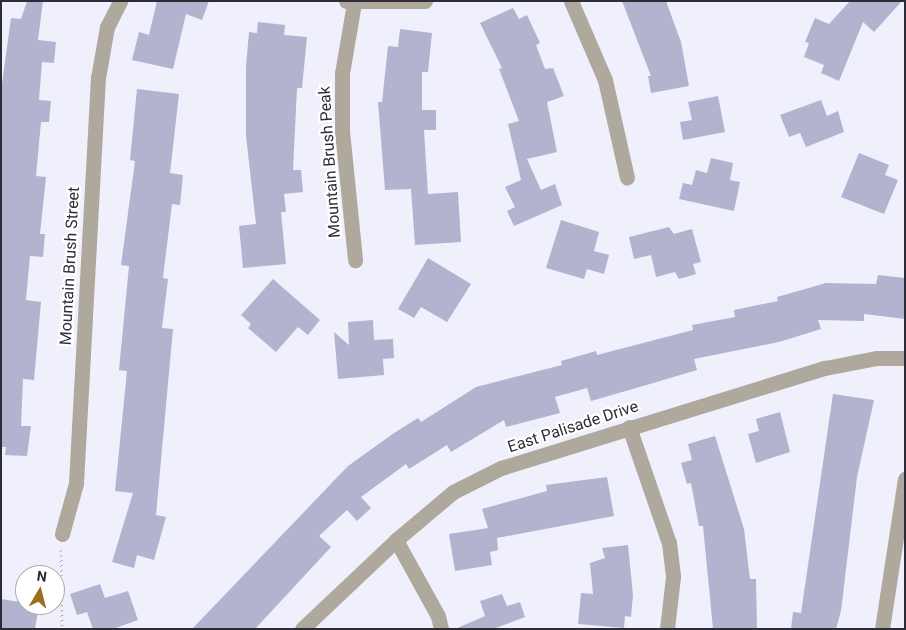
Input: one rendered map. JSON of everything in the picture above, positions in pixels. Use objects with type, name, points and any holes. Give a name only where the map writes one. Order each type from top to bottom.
[{"type":"street","name":"Mountain Brush Street","points":[[62,534],[76,483],[98,78],[108,27],[120,1]]},
{"type":"street","points":[[350,2],[425,1]]},
{"type":"street","points":[[570,1],[605,80],[627,178]]},
{"type":"street","name":"Mountain Brush Peak","points":[[350,2],[342,73],[342,130],[355,260]]},
{"type":"street","name":"East Palisade Drive","points":[[302,629],[396,540],[453,492],[500,468],[826,368],[877,358],[905,358]]},
{"type":"street","points":[[629,427],[669,543],[673,577],[667,629]]},
{"type":"street","points":[[882,629],[905,479]]},
{"type":"street","points":[[396,540],[438,616],[441,629]]},
{"type":"path","points":[[62,534],[62,629]]},
{"type":"building","points":[[27,1],[43,1],[38,40],[56,42],[54,63],[42,62],[39,100],[51,101],[49,122],[41,122],[36,176],[46,177],[40,234],[45,234],[43,257],[30,256],[26,300],[41,302],[34,380],[23,379],[21,426],[31,426],[27,456],[5,455],[6,447],[1,447],[1,91],[11,18],[21,19]]},
{"type":"building","points":[[157,1],[209,1],[202,20],[186,14],[173,69],[132,60],[139,32],[149,35]]},
{"type":"building","points":[[622,1],[666,1],[681,42],[689,86],[651,93],[648,76],[651,76]]},
{"type":"building","points":[[850,1],[902,1],[874,32],[863,22],[839,81],[821,73],[824,65],[804,57],[809,43],[805,42],[815,18],[829,24]]},
{"type":"building","points":[[513,8],[519,19],[527,15],[540,43],[536,45],[545,69],[553,68],[564,96],[547,102],[557,152],[527,159],[541,190],[555,184],[562,205],[514,226],[507,211],[515,207],[505,187],[521,180],[508,124],[519,121],[499,69],[502,68],[480,23]]},
{"type":"building","points":[[258,22],[285,25],[284,35],[307,37],[302,88],[297,88],[293,170],[301,170],[303,192],[284,194],[286,212],[281,212],[286,264],[243,268],[239,226],[256,224],[246,136],[246,66],[249,32],[257,33]]},
{"type":"building","points":[[400,29],[432,33],[428,72],[422,72],[422,110],[436,110],[436,130],[424,130],[428,194],[458,192],[461,242],[415,245],[411,189],[385,190],[378,102],[382,102],[388,46],[398,47]]},
{"type":"building","points":[[137,89],[179,94],[170,173],[183,175],[180,205],[172,204],[163,278],[168,279],[162,328],[173,329],[156,515],[166,517],[154,560],[137,555],[134,568],[112,562],[133,493],[115,491],[127,371],[119,370],[129,266],[121,265],[135,161],[130,160]]},
{"type":"building","points":[[718,96],[725,132],[683,140],[680,122],[692,120],[688,102]]},
{"type":"building","points":[[821,100],[827,116],[838,111],[844,132],[806,147],[800,133],[789,137],[780,115]]},
{"type":"building","points":[[859,153],[889,165],[885,175],[898,180],[884,214],[841,197]]},
{"type":"building","points":[[711,158],[733,163],[730,180],[740,182],[734,211],[679,199],[683,183],[692,185],[696,170],[707,173]]},
{"type":"building","points":[[561,220],[599,232],[594,251],[609,255],[604,274],[587,269],[584,279],[546,268]]},
{"type":"building","points":[[669,227],[674,234],[692,229],[701,262],[693,264],[696,274],[679,279],[675,272],[656,277],[651,255],[634,259],[629,237]]},
{"type":"building","points":[[428,258],[471,284],[447,322],[421,307],[414,318],[398,309]]},
{"type":"building","points":[[878,275],[905,278],[905,319],[864,314],[864,321],[818,320],[821,329],[779,342],[694,359],[697,370],[650,384],[591,401],[587,388],[555,397],[560,413],[506,427],[504,420],[451,452],[447,445],[409,469],[406,464],[361,497],[371,508],[357,521],[347,510],[319,536],[331,547],[255,629],[192,629],[348,466],[418,418],[421,422],[476,387],[562,365],[561,361],[596,351],[597,355],[693,330],[692,325],[735,317],[734,310],[778,301],[777,297],[826,283],[876,284]]},
{"type":"building","points":[[273,279],[320,320],[308,335],[298,327],[276,352],[248,328],[251,324],[241,315]]},
{"type":"building","points":[[373,320],[374,340],[393,339],[394,358],[383,359],[384,375],[338,379],[334,332],[349,345],[348,322]]},
{"type":"building","points":[[833,394],[874,400],[857,477],[841,611],[836,629],[791,629],[793,612],[801,613]]},
{"type":"building","points":[[780,412],[790,452],[756,463],[748,434],[759,431],[756,419]]},
{"type":"building","points":[[715,436],[744,529],[750,579],[756,579],[757,629],[713,629],[703,526],[699,526],[691,483],[687,484],[681,463],[692,460],[688,444]]},
{"type":"building","points":[[607,477],[614,516],[497,538],[498,550],[490,552],[492,565],[455,571],[449,534],[488,528],[482,509],[547,491],[546,485]]},
{"type":"building","points":[[628,545],[633,595],[631,617],[625,616],[624,628],[578,624],[581,593],[593,594],[590,563],[605,558],[602,548]]},
{"type":"building","points":[[100,584],[105,598],[128,591],[138,620],[113,629],[93,629],[87,612],[77,615],[70,594]]},
{"type":"building","points":[[502,594],[507,606],[520,602],[525,617],[493,629],[455,629],[485,616],[480,601]]},
{"type":"building","points":[[1,599],[15,601],[15,615],[37,615],[35,629],[1,629]]}]
